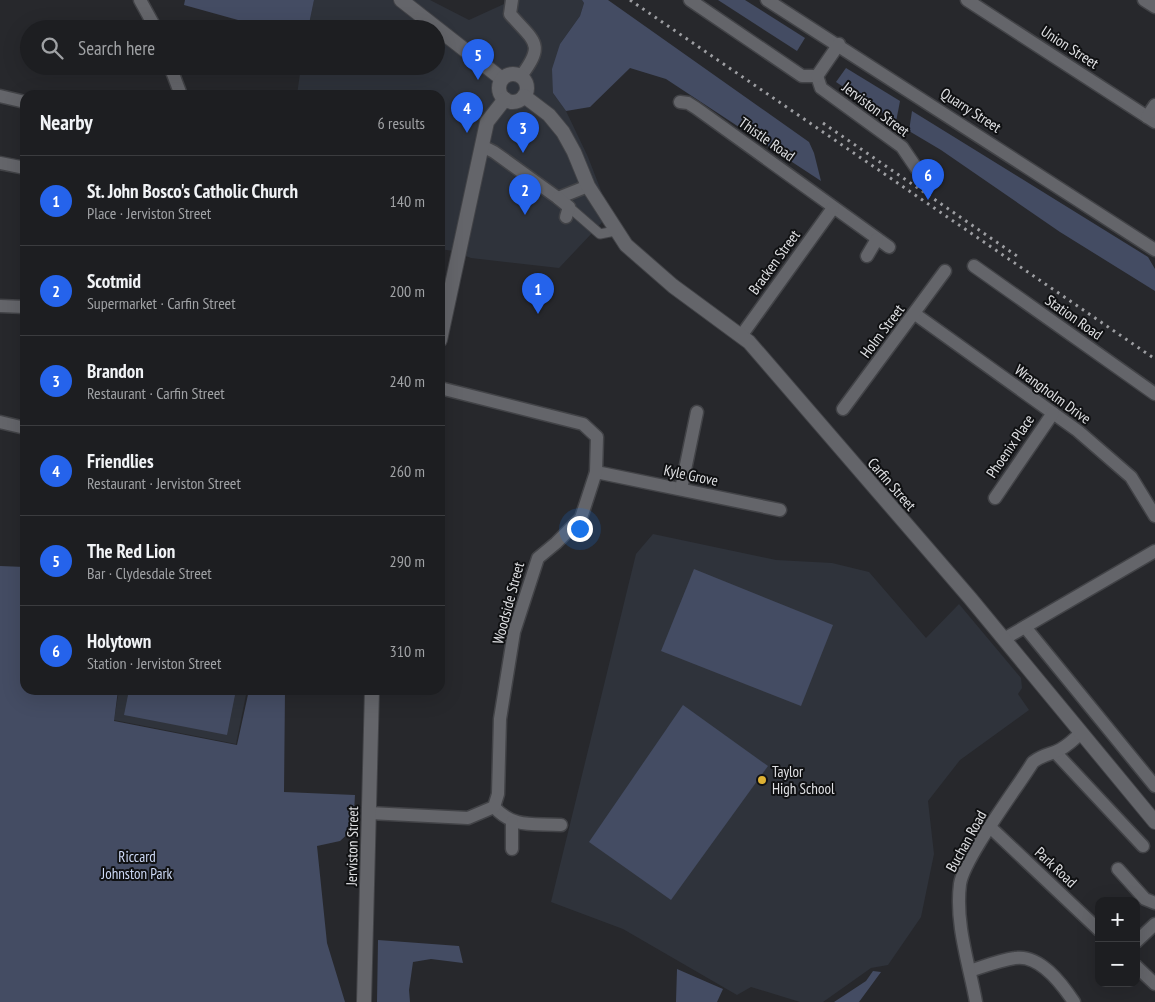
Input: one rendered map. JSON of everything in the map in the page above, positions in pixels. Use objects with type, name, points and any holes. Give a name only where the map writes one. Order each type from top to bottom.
[{"type":"main road","points":[[401,0],[427,20]]},
{"type":"main road","points":[[445,34],[502,79]]},
{"type":"main road","points":[[508,74],[521,76],[526,88],[524,96],[517,101],[505,99],[499,88],[502,79],[508,74]]},
{"type":"main road","name":"Carfin Street","points":[[524,96],[549,115],[563,132],[574,152],[588,186],[615,231],[651,268],[748,342],[1004,638],[1155,822]]},
{"type":"main road","points":[[445,317],[487,122],[505,99]]},
{"type":"main road","name":"Jerviston Street","points":[[364,1002],[372,695]]},
{"type":"street","points":[[140,0],[151,20]]},
{"type":"street","points":[[512,0],[510,14],[536,44],[536,52],[521,76]]},
{"type":"street","points":[[690,0],[802,76],[817,76],[839,44]]},
{"type":"street","name":"Quarry Street","points":[[767,0],[839,44],[1155,250]]},
{"type":"street","name":"Union Street","points":[[967,0],[1151,119]]},
{"type":"street","points":[[1144,0],[1155,7]]},
{"type":"street","points":[[173,75],[179,90]]},
{"type":"street","name":"Jerviston Street","points":[[817,76],[821,88],[902,147],[917,169]]},
{"type":"street","points":[[0,96],[20,101]]},
{"type":"street","name":"Thistle Road","points":[[680,102],[688,103],[888,248]]},
{"type":"street","points":[[1151,119],[1155,105]]},
{"type":"street","points":[[482,146],[494,152],[558,198],[568,212],[600,234],[615,231]]},
{"type":"street","points":[[0,163],[20,167]]},
{"type":"street","points":[[558,198],[588,186]]},
{"type":"street","name":"Bracken Street","points":[[741,336],[833,208]]},
{"type":"street","points":[[867,256],[877,239]]},
{"type":"street","name":"Station Road","points":[[974,266],[1155,394]]},
{"type":"street","name":"Holm Street","points":[[843,409],[945,272]]},
{"type":"street","points":[[0,306],[20,307]]},
{"type":"street","name":"Wrangholm Drive","points":[[915,314],[1078,431],[1131,477],[1155,516]]},
{"type":"street","name":"Woodside Street","points":[[445,389],[583,424],[597,437],[596,472],[581,518],[538,558],[514,632],[500,719],[498,794],[494,807]]},
{"type":"street","points":[[681,489],[697,412]]},
{"type":"street","name":"Phoenix Place","points":[[995,498],[1053,413]]},
{"type":"street","points":[[0,422],[20,427]]},
{"type":"street","name":"Kyle Grove","points":[[596,472],[780,510]]},
{"type":"street","points":[[1004,638],[1155,551]]},
{"type":"street","points":[[1025,627],[1155,786]]},
{"type":"street","name":"Buchan Road","points":[[976,1002],[960,925],[960,884],[969,862],[990,827],[1034,762],[1043,755],[1055,752],[1070,744],[1081,733]]},
{"type":"street","points":[[1055,752],[1143,846]]},
{"type":"street","points":[[369,813],[468,818],[494,807],[502,816],[512,822],[561,825]]},
{"type":"street","points":[[512,822],[512,849]]},
{"type":"street","name":"Park Road","points":[[990,827],[1095,926]]},
{"type":"street","points":[[1118,868],[1145,899],[1155,903]]},
{"type":"street","points":[[1140,938],[1155,924]]},
{"type":"street","points":[[970,970],[1016,957],[1036,961],[1064,988],[1074,1002]]},
{"type":"street","points":[[1140,970],[1155,984]]},
{"type":"shaded area","points":[[314,0],[430,0],[469,20],[504,4],[504,0],[582,0],[584,3],[580,16],[560,44],[553,93],[566,111],[588,157],[610,214],[559,268],[471,258],[445,250],[445,90],[298,90],[300,75],[445,75],[445,20],[310,20]]},
{"type":"shaded area","name":"Taylor High School","points":[[653,534],[776,560],[832,563],[869,572],[926,638],[959,604],[1021,678],[1022,688],[1018,694],[1029,710],[960,760],[928,801],[934,854],[921,917],[888,965],[871,968],[823,1002],[800,1002],[751,987],[737,995],[623,929],[551,902],[636,554]]},
{"type":"shaded area","points":[[118,695],[246,695],[236,744],[114,720]]},
{"type":"green space","points":[[185,0],[314,0],[310,20],[238,20],[184,5]]},
{"type":"green space","points":[[582,0],[608,0],[809,142],[814,153],[821,181],[666,79],[630,68],[590,107],[566,111],[553,93],[552,69],[560,44],[580,16],[584,3]]},
{"type":"green space","points":[[718,0],[745,0],[805,38],[797,51]]},
{"type":"green space","points":[[846,68],[900,101],[896,122],[836,82]]},
{"type":"green space","points":[[912,111],[1148,257],[1155,269],[1155,291],[1060,232],[941,150],[909,131]]},
{"type":"green space","name":"Riccard Johnston Park","points":[[0,566],[20,567],[20,695],[117,695],[114,721],[237,745],[248,695],[285,695],[284,792],[355,795],[353,829],[340,841],[317,846],[327,943],[345,1002],[0,1002]]},
{"type":"green space","points":[[694,569],[833,625],[801,706],[661,651]]},
{"type":"green space","points":[[128,695],[235,695],[227,735],[124,715]]},
{"type":"green space","points":[[683,705],[768,766],[671,900],[589,842]]},
{"type":"green space","points":[[378,940],[459,946],[463,963],[431,959],[413,962],[409,990],[410,1002],[377,1002]]},
{"type":"green space","points":[[677,969],[723,989],[717,1002],[676,1002]]},
{"type":"green space","points":[[873,971],[881,972],[859,1002],[834,1002],[866,981]]},
{"type":"railway","points":[[630,0],[1155,359]]},
{"type":"railway","points":[[823,123],[1017,256]]},
{"type":"place","name":"The Red Lion","points":[[478,80]]},
{"type":"place","name":"Friendlies","points":[[467,133]]},
{"type":"place","name":"Brandon","points":[[523,153]]},
{"type":"place","name":"Holytown","points":[[928,200]]},
{"type":"place","name":"Scotmid","points":[[525,215]]},
{"type":"place","name":"St. John Bosco's Catholic Church","points":[[538,314]]},
{"type":"place","name":"Taylor High School","points":[[762,780]]}]
